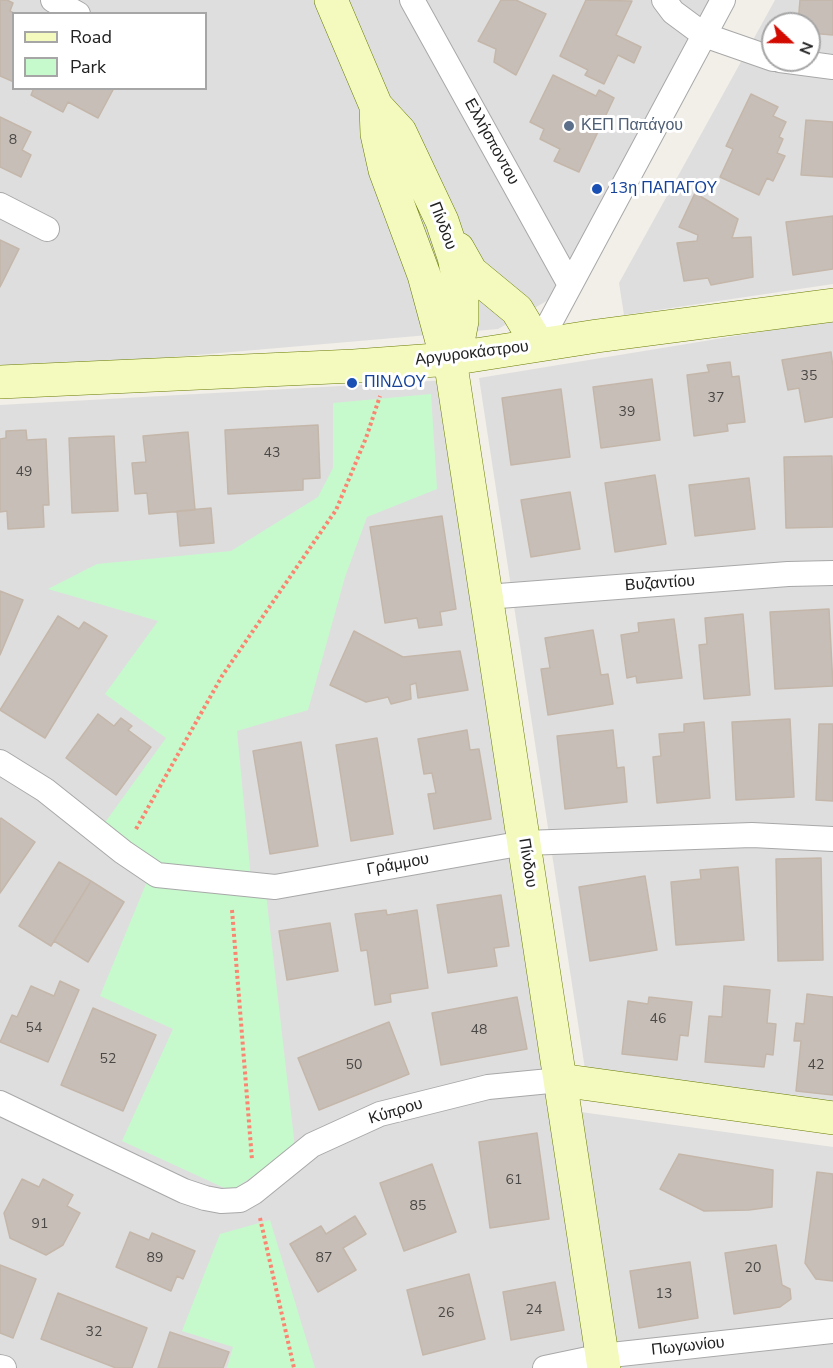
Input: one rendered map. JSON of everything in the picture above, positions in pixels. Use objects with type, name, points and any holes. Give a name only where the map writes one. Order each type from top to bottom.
[{"type":"street","points":[[53,0],[74,12]]},
{"type":"street","name":"Πίνδου","points":[[331,0],[376,106],[400,132],[442,221],[454,257],[462,294],[462,321],[458,342],[450,359]]},
{"type":"street","name":"Ελλήσποντου","points":[[412,0],[570,285]]},
{"type":"street","points":[[664,0],[674,12],[704,35],[761,55]]},
{"type":"street","points":[[538,345],[723,0]]},
{"type":"street","name":"Πίνδου","points":[[376,106],[377,134],[385,170],[424,275],[443,345],[450,359],[603,1362]]},
{"type":"street","points":[[0,205],[46,229]]},
{"type":"street","points":[[442,221],[471,272],[485,286],[517,310],[538,345]]},
{"type":"street","name":"Αργυροκάστρου","points":[[0,382],[390,364],[450,359],[833,305]]},
{"type":"street","name":"Βυζαντίου","points":[[486,597],[788,574],[833,573]]},
{"type":"street","name":"Γράμμου","points":[[0,762],[45,790],[123,852],[157,875],[230,883],[275,887],[524,843],[752,834],[833,839]]},
{"type":"street","name":"Κύπρου","points":[[0,1103],[184,1191],[221,1201],[240,1200],[254,1192],[312,1145],[380,1114],[488,1087],[560,1080],[833,1118]]},
{"type":"street","name":"Πωγωνίου","points":[[545,1368],[833,1331]]},
{"type":"street","points":[[0,1366],[4,1368]]},
{"type":"path","points":[[123,852],[222,676],[336,510],[366,438],[390,364]]},
{"type":"path","points":[[230,883],[254,1192],[294,1368]]},
{"type":"shaded area","points":[[0,0],[721,0],[550,299],[498,329],[0,372]]},
{"type":"shaded area","points":[[775,0],[833,0],[833,284],[624,315],[619,283],[761,25],[761,72],[821,72],[821,12],[768,12]]},
{"type":"shaded area","points":[[833,320],[833,1112],[587,1082],[479,378]]},
{"type":"shaded area","points":[[448,380],[552,1108],[833,1147],[833,1368],[0,1368],[0,405]]},
{"type":"green space","points":[[431,394],[437,489],[367,517],[345,577],[308,710],[237,731],[251,879],[158,869],[101,828],[166,738],[105,694],[158,621],[48,589],[97,564],[231,551],[318,497],[333,468],[333,403]]},
{"type":"green space","points":[[148,879],[266,894],[295,1148],[231,1191],[122,1141],[173,1029],[100,996]]},
{"type":"green space","points":[[270,1220],[315,1368],[227,1368],[233,1347],[182,1331],[220,1234]]},
{"type":"building","points":[[0,0],[7,0],[13,3],[10,11],[12,12],[12,81],[0,76]]},
{"type":"building","points":[[501,0],[516,0],[546,14],[516,75],[494,62],[496,49],[478,41]]},
{"type":"building","points":[[586,0],[632,1],[616,35],[641,47],[634,63],[618,55],[604,84],[585,75],[588,70],[560,56]]},
{"type":"building","points":[[800,0],[833,0],[833,35],[821,34],[821,12],[799,12]]},
{"type":"building","name":"ΚΕΠ Παπάγου","points":[[553,75],[596,96],[599,90],[614,98],[579,172],[554,161],[560,149],[540,139],[544,129],[530,122]]},
{"type":"building","points":[[33,90],[113,90],[98,118],[68,102],[63,112],[31,95]]},
{"type":"building","points":[[751,94],[778,107],[773,116],[786,122],[779,137],[783,139],[777,153],[785,156],[773,181],[767,178],[759,195],[720,177],[733,149],[726,146]]},
{"type":"building","points":[[0,117],[31,132],[22,150],[31,155],[21,177],[0,167]]},
{"type":"building","points":[[806,120],[833,122],[833,177],[801,175]]},
{"type":"building","points":[[695,193],[738,219],[732,238],[751,237],[753,277],[711,285],[708,278],[684,281],[677,243],[697,241],[698,235],[679,227]]},
{"type":"building","points":[[833,216],[833,269],[793,275],[786,222]]},
{"type":"building","points":[[0,240],[19,249],[0,287]]},
{"type":"building","points":[[831,352],[833,417],[805,422],[799,388],[788,390],[782,360]]},
{"type":"building","points":[[730,362],[732,377],[739,376],[745,422],[727,424],[728,431],[694,436],[687,375],[709,372],[707,365]]},
{"type":"building","points":[[652,379],[660,440],[601,448],[593,387]]},
{"type":"building","points":[[561,389],[570,457],[511,465],[502,398]]},
{"type":"building","points":[[318,425],[320,478],[303,479],[303,490],[228,494],[225,430]]},
{"type":"building","points":[[26,430],[27,440],[46,439],[49,505],[43,505],[44,527],[8,529],[7,511],[0,512],[0,439],[6,438],[6,431]]},
{"type":"building","points":[[188,432],[195,510],[149,514],[147,493],[135,494],[132,463],[146,462],[143,436]]},
{"type":"building","points":[[114,436],[118,511],[72,513],[69,438]]},
{"type":"building","points":[[832,456],[833,527],[786,528],[784,457]]},
{"type":"building","points":[[655,475],[666,544],[615,552],[605,483]]},
{"type":"building","points":[[749,478],[755,529],[695,536],[689,485]]},
{"type":"building","points":[[570,492],[580,549],[531,557],[521,500]]},
{"type":"building","points":[[211,508],[214,543],[180,546],[177,511]]},
{"type":"building","points":[[442,516],[456,609],[440,612],[442,625],[419,628],[417,618],[385,623],[370,527]]},
{"type":"building","points":[[0,591],[23,600],[0,655]]},
{"type":"building","points":[[829,609],[833,686],[775,689],[770,612]]},
{"type":"building","points":[[743,614],[750,695],[704,699],[699,645],[707,644],[705,618]]},
{"type":"building","points":[[58,616],[79,629],[84,622],[107,636],[45,738],[0,710]]},
{"type":"building","points":[[674,619],[682,678],[637,683],[636,676],[627,678],[621,635],[639,632],[638,623]]},
{"type":"building","points":[[593,630],[601,675],[608,674],[613,704],[548,715],[541,669],[550,668],[545,638]]},
{"type":"building","points":[[354,631],[403,657],[460,651],[468,690],[418,698],[416,683],[410,685],[411,699],[391,704],[388,697],[366,702],[330,685]]},
{"type":"building","points":[[98,714],[114,726],[121,718],[132,726],[128,730],[151,747],[116,795],[66,758]]},
{"type":"building","points":[[790,719],[794,797],[736,800],[732,722]]},
{"type":"building","points":[[704,722],[710,798],[657,803],[653,757],[661,756],[659,734],[684,732],[684,724]]},
{"type":"building","points":[[819,724],[833,724],[833,801],[816,800]]},
{"type":"building","points":[[467,730],[470,750],[479,749],[491,819],[434,829],[428,794],[436,793],[432,773],[424,774],[418,739]]},
{"type":"building","points":[[613,730],[617,768],[624,767],[627,802],[565,809],[557,736]]},
{"type":"building","points":[[377,738],[393,834],[351,841],[336,745]]},
{"type":"building","points":[[301,742],[318,846],[270,854],[253,751]]},
{"type":"building","points":[[1,818],[35,842],[0,893],[0,820]]},
{"type":"building","points":[[821,858],[823,960],[778,961],[776,859]]},
{"type":"building","points":[[59,862],[91,881],[51,946],[19,926]]},
{"type":"building","points":[[738,867],[744,940],[676,945],[671,882],[701,879],[700,870]]},
{"type":"building","points":[[645,876],[657,950],[590,961],[579,887]]},
{"type":"building","points":[[91,881],[124,902],[88,962],[54,941]]},
{"type":"building","points":[[501,895],[509,946],[494,948],[497,966],[448,973],[437,905]]},
{"type":"building","points":[[386,910],[387,915],[417,910],[428,988],[390,994],[391,1002],[375,1005],[367,950],[361,951],[355,914]]},
{"type":"building","points":[[330,923],[338,971],[287,980],[279,931]]},
{"type":"building","points":[[60,981],[79,990],[48,1062],[0,1042],[12,1015],[17,1017],[31,986],[54,996]]},
{"type":"building","points":[[724,986],[770,990],[767,1023],[776,1024],[773,1055],[766,1054],[764,1067],[705,1062],[709,1016],[722,1017]]},
{"type":"building","points":[[807,994],[833,997],[833,1095],[796,1091],[801,1041],[794,1041],[796,1023],[804,1024]]},
{"type":"building","points":[[517,997],[527,1049],[441,1065],[432,1013]]},
{"type":"building","points":[[649,997],[692,1002],[688,1036],[680,1035],[677,1060],[622,1054],[628,1001],[648,1004]]},
{"type":"building","points":[[93,1008],[156,1035],[123,1111],[61,1085]]},
{"type":"building","points":[[389,1022],[409,1074],[319,1110],[298,1058]]},
{"type":"building","points":[[537,1133],[549,1219],[490,1228],[479,1142]]},
{"type":"building","points":[[679,1154],[773,1170],[772,1207],[704,1211],[660,1189]]},
{"type":"building","points":[[432,1164],[456,1232],[404,1251],[380,1183]]},
{"type":"building","points":[[817,1172],[833,1174],[833,1281],[816,1279],[805,1263]]},
{"type":"building","points":[[22,1179],[39,1187],[43,1179],[73,1195],[67,1206],[80,1213],[63,1245],[46,1255],[10,1238],[4,1213]]},
{"type":"building","points":[[355,1216],[366,1234],[343,1248],[356,1270],[318,1292],[290,1244],[321,1226],[326,1234]]},
{"type":"building","points":[[130,1232],[149,1240],[152,1233],[195,1251],[183,1279],[177,1276],[171,1291],[116,1267]]},
{"type":"building","points":[[776,1245],[782,1285],[790,1289],[791,1299],[780,1307],[734,1314],[725,1253]]},
{"type":"building","points":[[690,1262],[698,1318],[639,1328],[630,1271]]},
{"type":"building","points":[[0,1265],[36,1279],[13,1338],[0,1333]]},
{"type":"building","points":[[469,1274],[485,1339],[423,1355],[407,1290]]},
{"type":"building","points":[[555,1282],[564,1330],[511,1340],[503,1292]]},
{"type":"building","points":[[58,1293],[147,1328],[132,1368],[116,1368],[41,1339]]},
{"type":"building","points":[[170,1332],[229,1352],[223,1368],[158,1368]]},
{"type":"place","name":"ΚΕΠ Παπάγου","points":[[569,126]]},
{"type":"place","name":"13η ΠΑΠΑΓΟΥ","points":[[597,189]]},
{"type":"place","name":"ΠΙΝΔΟΥ","points":[[352,383]]}]
